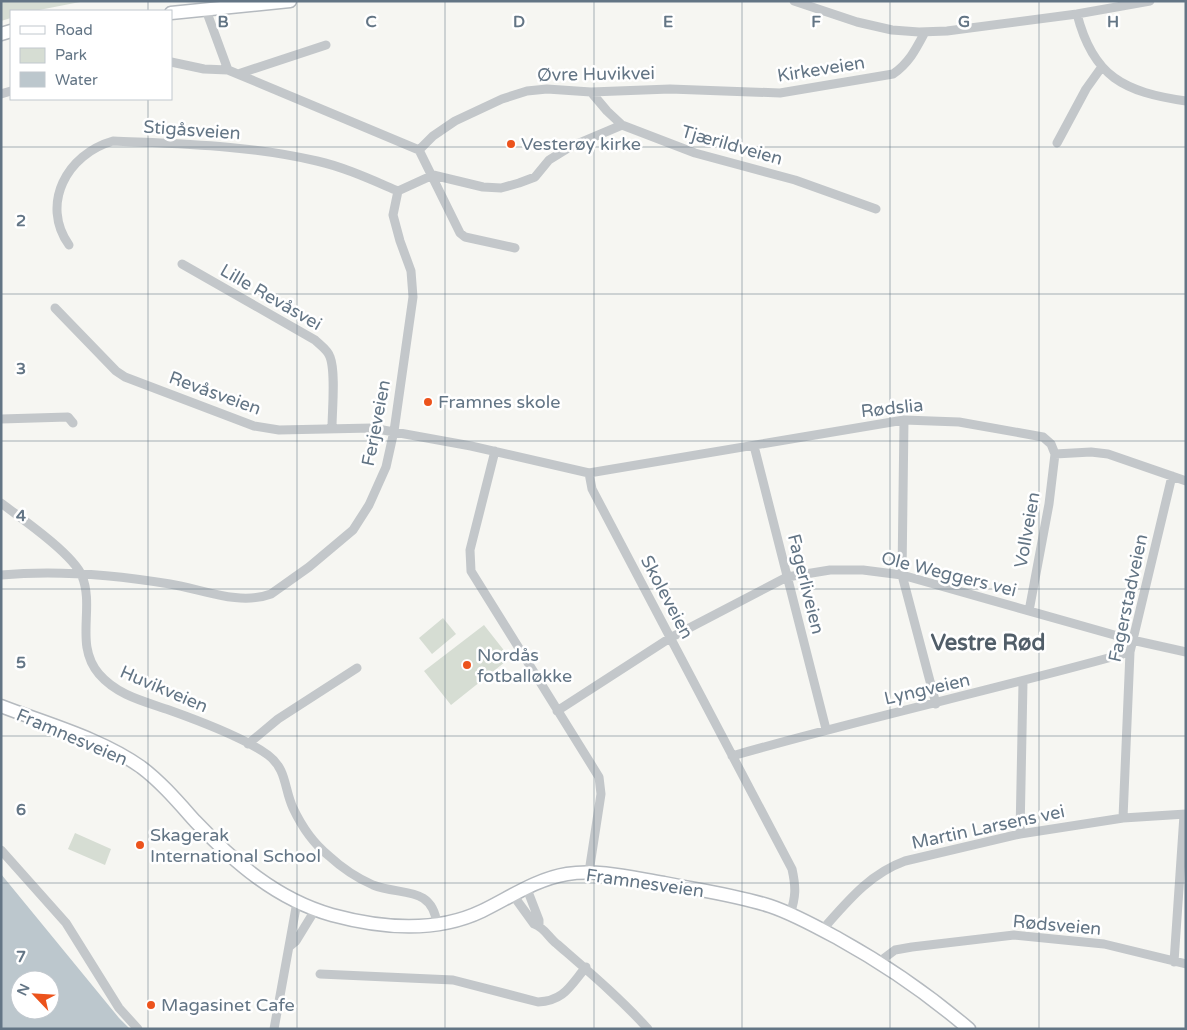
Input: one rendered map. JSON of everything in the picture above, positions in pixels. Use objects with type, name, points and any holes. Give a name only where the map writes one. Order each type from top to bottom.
[{"type":"main road","points":[[172,13],[290,1]]},
{"type":"main road","name":"Framnesveien","points":[[1,706],[92,742],[140,767],[160,783],[226,854],[250,874],[297,902],[315,910],[356,921],[387,926],[437,924],[462,919],[526,889],[566,874],[589,872],[718,893],[768,906],[790,914],[822,930],[920,988],[969,1029]]},
{"type":"street","points":[[794,1],[857,22],[892,30],[925,32],[1077,14],[1150,1]]},
{"type":"street","points":[[206,10],[228,70]]},
{"type":"street","points":[[1077,14],[1090,53],[1101,68],[1133,89],[1165,98],[1186,101]]},
{"type":"street","name":"Kirkeveien","points":[[670,89],[780,93],[893,74],[903,67],[912,56],[925,32]]},
{"type":"street","points":[[238,74],[326,45]]},
{"type":"street","points":[[172,62],[204,69],[228,70],[419,150],[460,232],[465,237],[516,248]]},
{"type":"street","points":[[1058,143],[1086,89],[1101,68]]},
{"type":"street","name":"Øvre Huvikvei","points":[[419,150],[433,136],[456,121],[502,98],[528,91],[547,89],[591,92],[670,89]]},
{"type":"street","name":"Tjærildveien","points":[[591,92],[607,112],[622,125],[695,153],[795,180],[841,195],[876,210]]},
{"type":"street","points":[[398,191],[433,175],[483,187],[501,188],[519,183],[535,177],[549,160],[570,147],[622,125]]},
{"type":"street","name":"Stigåsveien","points":[[69,246],[60,233],[57,219],[61,185],[66,173],[96,146],[113,141],[245,149],[317,161],[371,179],[398,191]]},
{"type":"street","name":"Ferjeveien","points":[[1,575],[51,572],[170,584],[239,598],[260,598],[271,594],[309,567],[353,530],[379,486],[386,467],[394,431],[413,297],[411,271],[393,215],[398,191]]},
{"type":"street","name":"Lille Revåsvei","points":[[182,264],[315,340],[324,348],[330,357],[332,369],[332,428]]},
{"type":"street","name":"Revåsveien","points":[[55,308],[116,371],[140,384],[254,426],[279,430],[372,428],[394,431]]},
{"type":"street","points":[[1,419],[62,417],[68,418],[73,424]]},
{"type":"street","points":[[904,420],[902,575],[936,704]]},
{"type":"street","name":"Rødslia","points":[[589,473],[904,420],[959,422],[1023,432],[1044,437],[1051,444],[1055,454]]},
{"type":"street","points":[[394,431],[495,451],[589,473]]},
{"type":"street","name":"Fagerliveien","points":[[754,446],[826,729]]},
{"type":"street","points":[[495,451],[470,550],[471,571],[599,777],[601,794],[589,872]]},
{"type":"street","points":[[1055,454],[1092,452],[1108,454],[1186,481]]},
{"type":"street","name":"Vollveien","points":[[1029,611],[1049,504],[1055,454]]},
{"type":"street","name":"Skoleveien","points":[[589,473],[592,489],[792,869],[796,886],[796,899],[790,914]]},
{"type":"street","name":"Fagerstadveien","points":[[1123,818],[1130,652],[1172,476]]},
{"type":"street","name":"Huvikveien","points":[[1,503],[70,559],[81,575],[85,588],[85,642],[90,660],[98,673],[112,687],[129,696],[197,720],[268,754],[280,765],[293,808],[309,834],[327,855],[354,876],[375,886],[416,895],[425,899],[434,908],[437,924]]},
{"type":"street","name":"Ole Weggers vei","points":[[557,711],[670,638],[787,577],[830,570],[863,570],[902,575],[1132,640],[1186,652]]},
{"type":"street","name":"Lyngveien","points":[[732,756],[826,729],[1023,682],[1130,652]]},
{"type":"street","points":[[248,744],[278,719],[357,668]]},
{"type":"street","points":[[1020,834],[1023,682]]},
{"type":"street","points":[[1174,962],[1185,814]]},
{"type":"street","name":"Martin Larsens vei","points":[[822,930],[855,893],[889,867],[905,861],[1020,834],[1123,818],[1185,814]]},
{"type":"street","points":[[1,850],[66,923],[119,1008],[138,1029]]},
{"type":"street","points":[[526,889],[540,920],[539,925]]},
{"type":"street","points":[[513,895],[534,924],[539,925],[555,943],[586,967],[648,1029]]},
{"type":"street","points":[[274,1029],[297,902]]},
{"type":"street","points":[[290,946],[296,940],[315,910]]},
{"type":"street","name":"Rødsveien","points":[[879,962],[896,950],[912,946],[1014,935],[1104,944],[1186,964]]},
{"type":"street","points":[[320,974],[453,980],[538,1002],[551,1001],[565,993],[586,967]]},
{"type":"green space","points":[[1,1],[85,1],[39,10],[10,10],[10,18],[1,21]]},
{"type":"green space","points":[[443,618],[456,634],[432,654],[419,638]]},
{"type":"green space","name":"Nordås fotballøkke","points":[[484,625],[510,658],[451,705],[424,671]]},
{"type":"green space","points":[[75,833],[111,849],[105,865],[68,849]]},
{"type":"water","points":[[1,874],[119,1018],[130,1029],[1,1029]]},
{"type":"place","name":"Vesterøy kirke","points":[[511,144]]},
{"type":"place","name":"Framnes skole","points":[[428,402]]},
{"type":"place","name":"Nordås fotballøkke","points":[[467,665]]},
{"type":"place","name":"Skagerak International School","points":[[140,845]]},
{"type":"place","name":"Magasinet Cafe","points":[[151,1005]]},
{"type":"district","name":"Vestre Rød","points":[[988,642]]}]
